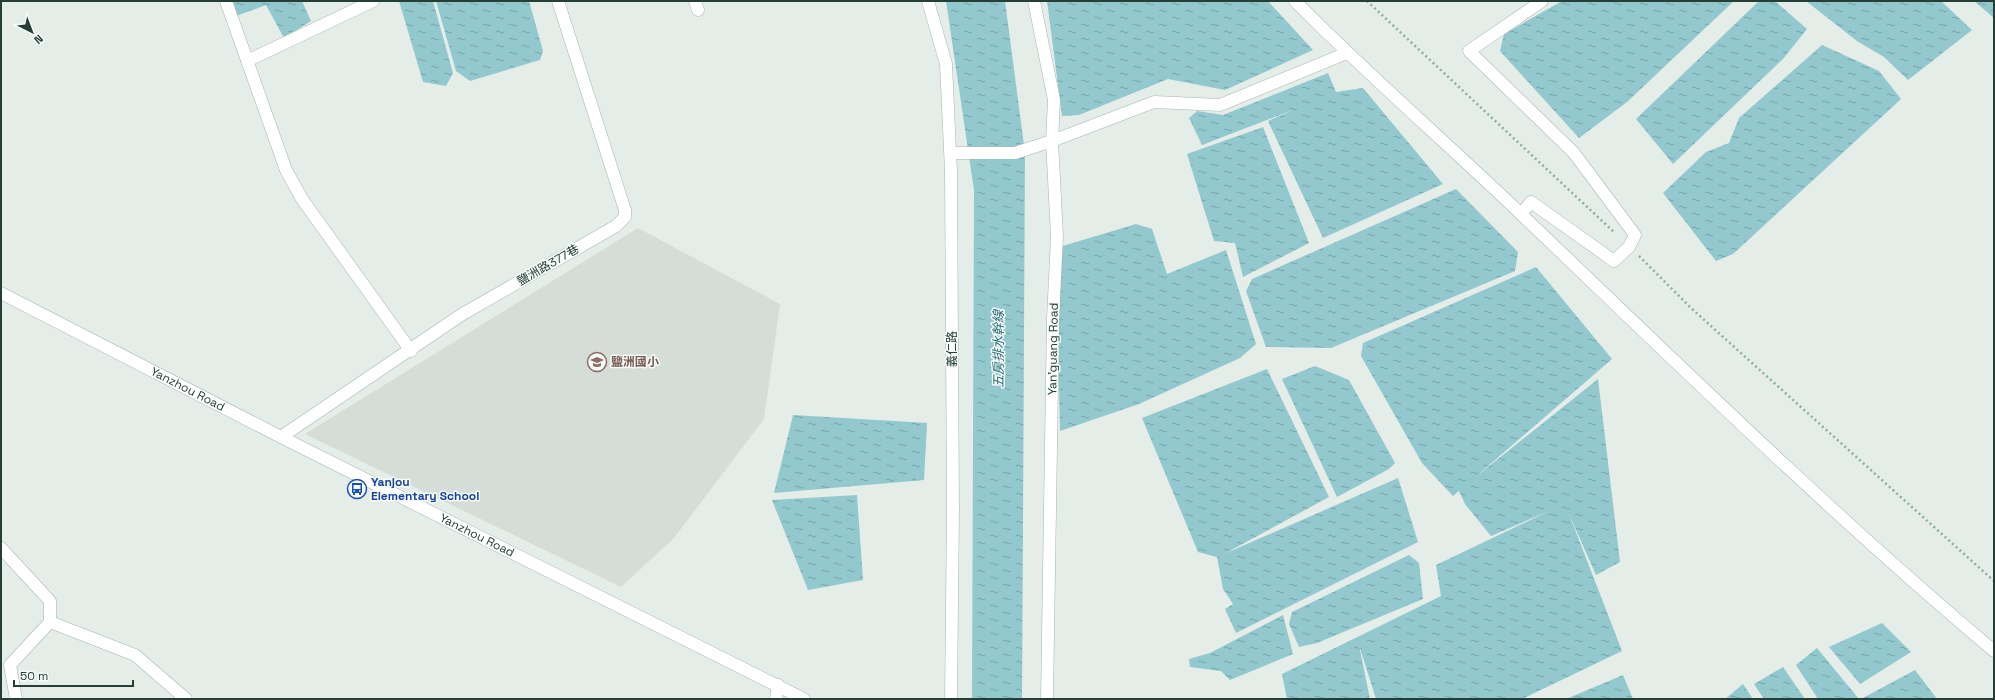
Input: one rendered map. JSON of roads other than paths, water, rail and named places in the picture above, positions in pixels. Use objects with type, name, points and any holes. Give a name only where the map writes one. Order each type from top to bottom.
[{"type":"street","points":[[226,1],[286,170],[302,199],[410,351]]},
{"type":"street","points":[[247,61],[373,1]]},
{"type":"street","name":"鹽洲路377巷","points":[[282,437],[461,315],[616,226],[625,217],[625,210],[558,1]]},
{"type":"street","name":"義仁路","points":[[928,1],[946,64],[951,153],[953,495],[951,699]]},
{"type":"street","name":"Yan'guang Road","points":[[1034,1],[1054,100],[1052,141],[1056,236],[1053,319],[1047,699]]},
{"type":"street","points":[[1295,1],[1347,53],[1439,136],[1702,388],[1910,581],[1994,651]]},
{"type":"street","points":[[1521,214],[1531,202],[1614,261],[1629,247],[1635,235],[1574,153],[1469,51],[1542,1]]},
{"type":"street","points":[[951,153],[1015,153],[1052,141],[1154,102],[1220,105],[1347,53]]},
{"type":"street","name":"Yanzhou Road","points":[[1,293],[282,437],[804,699]]},
{"type":"street","points":[[1,548],[50,602],[50,622],[10,665],[16,699]]},
{"type":"street","points":[[50,622],[135,655],[186,699]]},
{"type":"street","points":[[776,699],[778,685]]},
{"type":"water","points":[[230,1],[302,1],[311,21],[284,38],[266,5],[236,16]]},
{"type":"water","points":[[399,1],[433,1],[453,73],[446,86],[423,82]]},
{"type":"water","points":[[436,1],[529,1],[543,51],[540,60],[470,81],[456,71]]},
{"type":"water","name":"五房排水幹線","points":[[946,1],[1005,1],[1025,153],[1022,699],[972,699],[974,190]]},
{"type":"water","points":[[1047,1],[1268,1],[1313,50],[1225,90],[1168,79],[1079,115],[1062,116]]},
{"type":"water","points":[[1562,1],[1734,1],[1627,102],[1579,138],[1500,51],[1504,34]]},
{"type":"water","points":[[1759,1],[1775,1],[1807,29],[1783,59],[1673,164],[1636,119]]},
{"type":"water","points":[[1806,1],[1941,1],[1972,30],[1908,80],[1884,57],[1857,41]]},
{"type":"water","points":[[1974,1],[1994,1],[1994,18]]},
{"type":"water","points":[[1822,45],[1879,71],[1901,99],[1733,254],[1716,261],[1663,193],[1706,152],[1729,143],[1739,118]]},
{"type":"water","points":[[1328,73],[1336,92],[1363,88],[1443,184],[1323,238],[1268,121],[1293,110],[1202,145],[1189,118],[1197,111],[1223,115]]},
{"type":"water","points":[[1263,127],[1309,243],[1243,277],[1235,243],[1214,241],[1187,154]]},
{"type":"water","points":[[1456,189],[1518,252],[1515,271],[1331,348],[1266,347],[1246,291],[1252,279]]},
{"type":"water","points":[[1136,224],[1152,229],[1167,274],[1226,250],[1256,344],[1240,358],[1139,404],[1060,431],[1056,248]]},
{"type":"water","points":[[1536,267],[1612,359],[1473,479],[1598,379],[1620,562],[1596,575],[1569,514],[1622,651],[1522,699],[1376,699],[1359,645],[1370,699],[1287,699],[1282,674],[1441,596],[1436,565],[1549,511],[1491,536],[1465,504],[1459,491],[1453,496],[1422,463],[1361,356],[1363,343]]},
{"type":"water","points":[[1315,366],[1349,380],[1395,463],[1389,469],[1337,497],[1282,379]]},
{"type":"water","points":[[1267,369],[1329,497],[1224,554],[1398,478],[1418,542],[1236,633],[1225,609],[1233,604],[1223,589],[1217,557],[1198,552],[1142,418]]},
{"type":"water","points":[[793,415],[927,423],[924,480],[774,493]]},
{"type":"water","points":[[857,495],[863,580],[808,590],[772,500]]},
{"type":"water","points":[[1409,555],[1419,563],[1423,599],[1317,643],[1299,647],[1289,624],[1292,612]]},
{"type":"water","points":[[1283,615],[1293,654],[1230,680],[1221,671],[1190,667],[1189,659],[1210,653]]},
{"type":"water","points":[[1882,623],[1911,652],[1860,684],[1829,647]]},
{"type":"water","points":[[1817,648],[1859,699],[1818,699],[1796,665]]},
{"type":"water","points":[[1783,667],[1805,699],[1764,699],[1754,684]]},
{"type":"water","points":[[1915,670],[1937,699],[1861,699]]},
{"type":"water","points":[[1623,675],[1633,699],[1566,699]]},
{"type":"water","points":[[1743,684],[1753,699],[1725,699]]},
{"type":"place","name":"鹽洲國小","points":[[597,362]]},
{"type":"place","name":"Yanjou Elementary School","points":[[357,489]]}]
